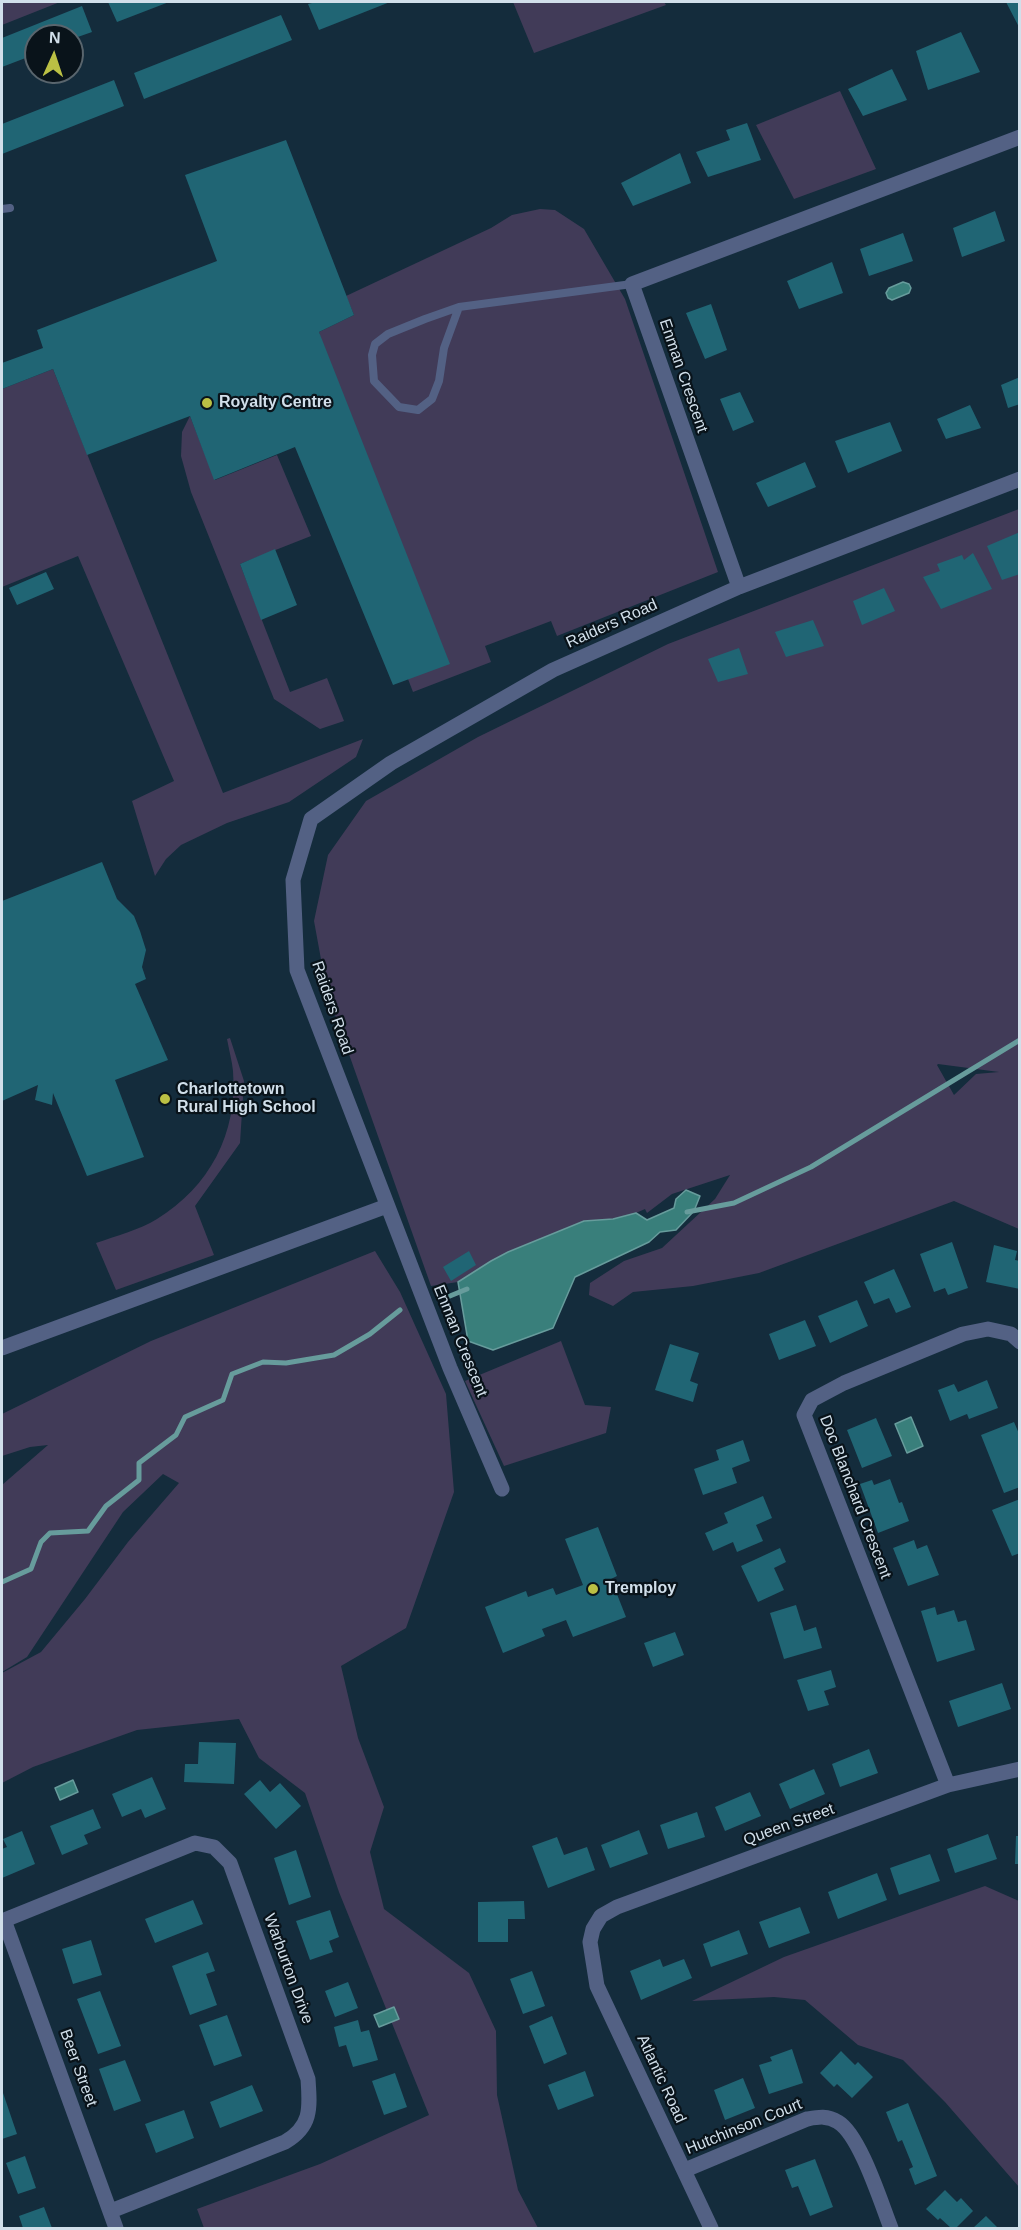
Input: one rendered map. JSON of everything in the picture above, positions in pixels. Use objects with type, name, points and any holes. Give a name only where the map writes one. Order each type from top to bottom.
[{"type":"street","points":[[632,284],[1020,137]]},
{"type":"street","name":"Enman Crescent","points":[[632,284],[739,587]]},
{"type":"street","points":[[739,587],[1020,479]]},
{"type":"street","name":"Raiders Road","points":[[387,1206],[297,970],[293,880],[311,819],[391,763],[553,670],[739,587]]},
{"type":"street","points":[[2,1348],[387,1206]]},
{"type":"street","name":"Enman Crescent","points":[[387,1206],[450,1368],[502,1489]]},
{"type":"street","name":"Doc Blanchard Crescent","points":[[948,1785],[804,1414],[812,1400],[844,1383],[963,1334],[988,1329],[1011,1334],[1020,1342]]},
{"type":"street","name":"Queen Street","points":[[590,1942],[592,1929],[601,1916],[617,1907],[948,1785],[1020,1769]]},
{"type":"street","name":"Warburton Drive","points":[[3,1920],[195,1843],[214,1847],[230,1863],[308,2079],[310,2110],[298,2134],[285,2142],[111,2211]]},
{"type":"street","name":"Beer Street","points":[[3,1920],[117,2229]]},
{"type":"street","name":"Atlantic Road","points":[[590,1942],[597,1986],[711,2229]]},
{"type":"street","name":"Hutchinson Court","points":[[685,2170],[807,2119],[823,2116],[838,2122],[853,2136],[891,2229]]},
{"type":"lane","points":[[459,307],[444,348],[439,381],[432,399],[418,410],[399,407],[374,381],[372,355],[375,344],[388,334],[459,307],[632,284]]},
{"type":"shaded area","points":[[2,2],[60,2],[2,25]]},
{"type":"shaded area","points":[[513,2],[664,2],[666,5],[534,53]]},
{"type":"shaded area","points":[[840,91],[876,169],[794,199],[756,125]]},
{"type":"shaded area","points":[[540,209],[555,210],[584,229],[625,299],[718,572],[557,636],[551,621],[485,646],[491,662],[413,692],[319,332],[354,315],[346,296],[491,228],[512,215]]},
{"type":"shaded area","points":[[903,282],[909,284],[911,288],[909,293],[892,300],[888,298],[886,293],[889,288]]},
{"type":"shaded area","points":[[53,369],[223,793],[363,739],[356,757],[289,802],[227,823],[181,845],[166,859],[155,876],[132,801],[174,781],[78,556],[2,587],[2,389]]},
{"type":"shaded area","points":[[190,416],[215,480],[277,455],[311,536],[240,564],[290,692],[327,678],[344,721],[320,729],[274,699],[191,492],[181,456],[182,432]]},
{"type":"shaded area","points":[[1019,509],[1019,1229],[954,1201],[759,1273],[693,1286],[633,1292],[613,1306],[589,1295],[590,1283],[624,1261],[662,1248],[715,1199],[730,1175],[672,1194],[647,1213],[645,1209],[613,1219],[584,1221],[508,1252],[458,1282],[431,1286],[327,992],[314,921],[328,855],[366,801],[478,737],[668,644]],"holes":[[[938,1064],[999,1072],[976,1074],[954,1095]]]},
{"type":"shaded area","points":[[230,1038],[244,1081],[240,1143],[195,1206],[214,1255],[116,1290],[96,1243],[135,1230],[157,1219],[192,1191],[205,1175],[225,1137],[231,1116],[233,1071],[227,1039]]},
{"type":"shaded area","points":[[686,1190],[700,1196],[694,1211],[676,1230],[660,1232],[649,1242],[575,1277],[553,1328],[493,1350],[468,1341],[458,1282],[508,1252],[584,1221],[613,1219],[636,1213],[647,1220],[674,1208],[676,1199]]},
{"type":"shaded area","points":[[375,1251],[400,1292],[446,1394],[454,1492],[406,1628],[341,1666],[358,1738],[384,1807],[370,1852],[384,1909],[469,1973],[496,2031],[497,2095],[518,2190],[538,2228],[204,2228],[197,2209],[320,2164],[429,2115],[339,1892],[305,1793],[259,1758],[239,1719],[137,1730],[33,1767],[2,1783],[2,1673],[41,1652],[128,1542],[179,1483],[163,1474],[123,1512],[27,1657],[2,1672],[2,1485],[48,1445],[30,1447],[2,1456],[2,1414],[151,1341]]},
{"type":"shaded area","points":[[561,1341],[585,1405],[611,1407],[606,1433],[504,1466],[465,1381]]},
{"type":"shaded area","points":[[911,1417],[923,1446],[907,1453],[895,1424]]},
{"type":"shaded area","points":[[73,1780],[78,1792],[60,1800],[55,1788]]},
{"type":"shaded area","points":[[985,1886],[1019,1901],[1019,2187],[945,2102],[903,2060],[858,2045],[805,2000],[774,1997],[692,2001],[784,1957]]},
{"type":"shaded area","points":[[394,2007],[399,2019],[379,2027],[374,2015]]},
{"type":"building","points":[[108,2],[169,2],[117,22]]},
{"type":"building","points":[[316,2],[390,2],[319,30],[308,4]]},
{"type":"building","points":[[1006,2],[1020,2],[1020,29]]},
{"type":"building","points":[[82,6],[92,32],[84,35],[84,24],[37,24]]},
{"type":"building","points":[[281,15],[292,40],[144,99],[134,73]]},
{"type":"building","points":[[24,29],[24,59],[2,67],[2,38]]},
{"type":"building","points":[[961,32],[980,72],[928,90],[916,51]]},
{"type":"building","points":[[892,69],[907,100],[863,116],[848,89]]},
{"type":"building","points":[[114,80],[124,106],[2,154],[2,124]]},
{"type":"building","points":[[747,123],[761,160],[708,177],[696,152],[730,140],[726,130]]},
{"type":"building","name":"Royalty Centre","points":[[286,140],[354,315],[319,332],[450,664],[393,685],[295,447],[214,480],[190,416],[87,455],[53,369],[2,389],[2,363],[43,348],[37,330],[217,261],[185,175]]},
{"type":"building","points":[[680,153],[691,183],[633,206],[621,183]]},
{"type":"building","points":[[995,211],[1005,241],[962,257],[953,228]]},
{"type":"building","points":[[903,233],[913,261],[869,276],[860,249]]},
{"type":"building","points":[[832,262],[843,293],[799,309],[787,281]]},
{"type":"building","points":[[711,304],[727,350],[705,359],[686,313]]},
{"type":"building","points":[[1020,377],[1020,404],[1008,408],[1001,385]]},
{"type":"building","points":[[740,392],[754,422],[733,431],[720,399]]},
{"type":"building","points":[[970,405],[981,428],[946,439],[937,419]]},
{"type":"building","points":[[890,422],[902,451],[848,473],[835,441]]},
{"type":"building","points":[[805,462],[816,487],[768,507],[756,483]]},
{"type":"building","points":[[1020,532],[1020,574],[1002,580],[987,546]]},
{"type":"building","points":[[275,549],[297,605],[261,620],[240,564]]},
{"type":"building","points":[[973,553],[992,589],[941,609],[923,577],[940,571],[937,564],[962,555],[964,560]]},
{"type":"building","points":[[46,572],[54,589],[17,605],[9,588]]},
{"type":"building","points":[[884,588],[895,611],[862,625],[853,601]]},
{"type":"building","points":[[813,620],[824,646],[786,657],[775,632]]},
{"type":"building","points":[[739,648],[748,674],[718,682],[708,659]]},
{"type":"building","points":[[102,862],[117,899],[134,916],[140,931],[146,950],[142,967],[146,979],[135,984],[168,1060],[115,1080],[144,1157],[87,1176],[53,1093],[52,1105],[35,1100],[38,1085],[2,1101],[2,901]]},
{"type":"building","points":[[952,1242],[968,1288],[948,1295],[945,1288],[934,1292],[920,1254]]},
{"type":"building","points":[[994,1245],[1017,1251],[1015,1260],[1020,1261],[1020,1289],[986,1282]]},
{"type":"building","points":[[469,1251],[476,1265],[451,1281],[443,1267]]},
{"type":"building","points":[[894,1269],[911,1307],[896,1313],[889,1298],[874,1304],[864,1282]]},
{"type":"building","points":[[857,1300],[868,1326],[830,1343],[818,1316]]},
{"type":"building","points":[[805,1320],[816,1346],[779,1360],[769,1334]]},
{"type":"building","points":[[670,1344],[699,1353],[690,1381],[698,1384],[693,1402],[655,1390]]},
{"type":"building","points":[[987,1380],[998,1408],[969,1419],[967,1414],[950,1421],[938,1390],[954,1384],[958,1392]]},
{"type":"building","points":[[876,1418],[892,1456],[862,1468],[847,1430]]},
{"type":"building","points":[[1014,1422],[1020,1436],[1020,1487],[1004,1493],[981,1435]]},
{"type":"building","points":[[743,1440],[750,1461],[732,1468],[737,1483],[703,1495],[694,1469],[719,1460],[716,1450]]},
{"type":"building","points":[[890,1479],[909,1521],[878,1533],[860,1484],[872,1480],[874,1485]]},
{"type":"building","points":[[763,1496],[772,1518],[756,1525],[763,1541],[737,1552],[733,1542],[713,1551],[705,1533],[728,1523],[724,1513]]},
{"type":"building","points":[[1020,1499],[1020,1553],[1012,1556],[992,1510]]},
{"type":"building","name":"Tremploy","points":[[598,1527],[617,1576],[611,1579],[626,1617],[573,1637],[566,1620],[542,1629],[545,1636],[503,1653],[485,1607],[526,1591],[528,1597],[553,1588],[556,1595],[583,1585],[565,1539]]},
{"type":"building","points":[[914,1540],[917,1549],[927,1545],[939,1575],[908,1586],[893,1548]]},
{"type":"building","points":[[780,1548],[786,1562],[774,1568],[784,1590],[758,1602],[741,1566]]},
{"type":"building","points":[[796,1605],[804,1631],[816,1627],[822,1648],[784,1659],[770,1613]]},
{"type":"building","points":[[935,1607],[937,1615],[954,1610],[958,1622],[966,1620],[975,1650],[937,1662],[921,1611]]},
{"type":"building","points":[[675,1632],[684,1655],[653,1667],[644,1643]]},
{"type":"building","points":[[831,1670],[836,1687],[824,1691],[829,1705],[808,1711],[797,1680]]},
{"type":"building","points":[[1002,1683],[1011,1709],[958,1727],[949,1701]]},
{"type":"building","points":[[199,1742],[236,1743],[234,1784],[184,1782],[185,1764],[198,1764]]},
{"type":"building","points":[[869,1749],[878,1773],[840,1787],[832,1764]]},
{"type":"building","points":[[814,1769],[825,1794],[790,1809],[779,1784]]},
{"type":"building","points":[[152,1777],[166,1809],[145,1818],[141,1809],[122,1817],[112,1794]]},
{"type":"building","points":[[260,1780],[270,1792],[280,1783],[301,1806],[276,1829],[244,1794]]},
{"type":"building","points":[[750,1792],[761,1816],[725,1831],[715,1807]]},
{"type":"building","points":[[93,1809],[101,1828],[84,1835],[88,1844],[62,1855],[50,1826]]},
{"type":"building","points":[[697,1812],[705,1837],[668,1849],[660,1825]]},
{"type":"building","points":[[639,1830],[648,1854],[610,1868],[601,1845]]},
{"type":"building","points":[[22,1831],[35,1864],[2,1878],[2,1849],[7,1847],[3,1839]]},
{"type":"building","points":[[988,1834],[997,1859],[955,1873],[947,1849]]},
{"type":"building","points":[[1016,1836],[1020,1836],[1020,1864],[1015,1864]]},
{"type":"building","points":[[557,1837],[564,1855],[587,1847],[595,1870],[548,1888],[532,1846]]},
{"type":"building","points":[[296,1850],[311,1897],[289,1905],[274,1858]]},
{"type":"building","points":[[930,1854],[940,1881],[899,1895],[890,1868]]},
{"type":"building","points":[[877,1873],[887,1900],[838,1919],[828,1892]]},
{"type":"building","points":[[193,1900],[203,1924],[155,1943],[145,1919]]},
{"type":"building","points":[[524,1901],[525,1919],[508,1919],[508,1942],[478,1942],[478,1902]]},
{"type":"building","points":[[800,1907],[810,1933],[769,1948],[759,1922]]},
{"type":"building","points":[[330,1910],[339,1937],[329,1941],[333,1952],[310,1960],[296,1921]]},
{"type":"building","points":[[739,1930],[748,1954],[711,1967],[703,1944]]},
{"type":"building","points":[[91,1940],[102,1975],[73,1984],[62,1949]]},
{"type":"building","points":[[208,1952],[215,1971],[206,1974],[217,2005],[190,2015],[172,1966]]},
{"type":"building","points":[[660,1959],[663,1967],[684,1959],[692,1978],[641,2000],[630,1971]]},
{"type":"building","points":[[532,1971],[545,2006],[523,2014],[510,1979]]},
{"type":"building","points":[[348,1982],[358,2008],[335,2017],[325,1991]]},
{"type":"building","points":[[100,1991],[121,2046],[98,2054],[77,1999]]},
{"type":"building","points":[[227,2015],[242,2056],[214,2066],[199,2025]]},
{"type":"building","points":[[552,2016],[567,2054],[544,2064],[529,2026]]},
{"type":"building","points":[[358,2020],[361,2032],[369,2030],[378,2060],[353,2067],[346,2045],[339,2047],[334,2027]]},
{"type":"building","points":[[792,2049],[803,2083],[769,2094],[759,2065],[772,2061],[770,2057]]},
{"type":"building","points":[[841,2051],[855,2065],[858,2062],[873,2077],[852,2098],[837,2084],[834,2087],[820,2073]]},
{"type":"building","points":[[125,2060],[141,2101],[114,2111],[99,2069]]},
{"type":"building","points":[[585,2071],[594,2096],[558,2110],[548,2085]]},
{"type":"building","points":[[395,2073],[407,2107],[384,2115],[372,2081]]},
{"type":"building","points":[[743,2078],[755,2108],[725,2120],[714,2090]]},
{"type":"building","points":[[252,2085],[263,2111],[220,2128],[210,2102]]},
{"type":"building","points":[[2,2090],[17,2134],[2,2139]]},
{"type":"building","points":[[908,2103],[937,2176],[915,2185],[909,2169],[913,2167],[902,2140],[898,2142],[886,2112]]},
{"type":"building","points":[[184,2110],[194,2138],[156,2153],[145,2124]]},
{"type":"building","points":[[25,2156],[36,2188],[18,2194],[6,2163]]},
{"type":"building","points":[[815,2159],[833,2207],[810,2216],[798,2186],[792,2188],[785,2170]]},
{"type":"building","points":[[945,2190],[957,2202],[961,2198],[973,2211],[956,2228],[951,2228],[940,2218],[938,2220],[926,2209]]},
{"type":"building","points":[[44,2207],[52,2228],[23,2228],[19,2216]]},
{"type":"building","points":[[986,2216],[998,2228],[973,2228]]},
{"type":"waterway","points":[[687,1212],[734,1203],[811,1167],[1020,1040]]},
{"type":"waterway","points":[[445,1298],[467,1289]]},
{"type":"waterway","points":[[2,1582],[31,1569],[41,1542],[50,1533],[88,1531],[106,1506],[139,1480],[139,1463],[176,1435],[185,1417],[223,1400],[232,1374],[263,1362],[286,1363],[334,1355],[370,1334],[400,1310]]},
{"type":"place","name":"Royalty Centre","points":[[207,403]]},
{"type":"place","name":"Charlottetown Rural High School","points":[[165,1099]]},
{"type":"place","name":"Tremploy","points":[[593,1589]]}]
